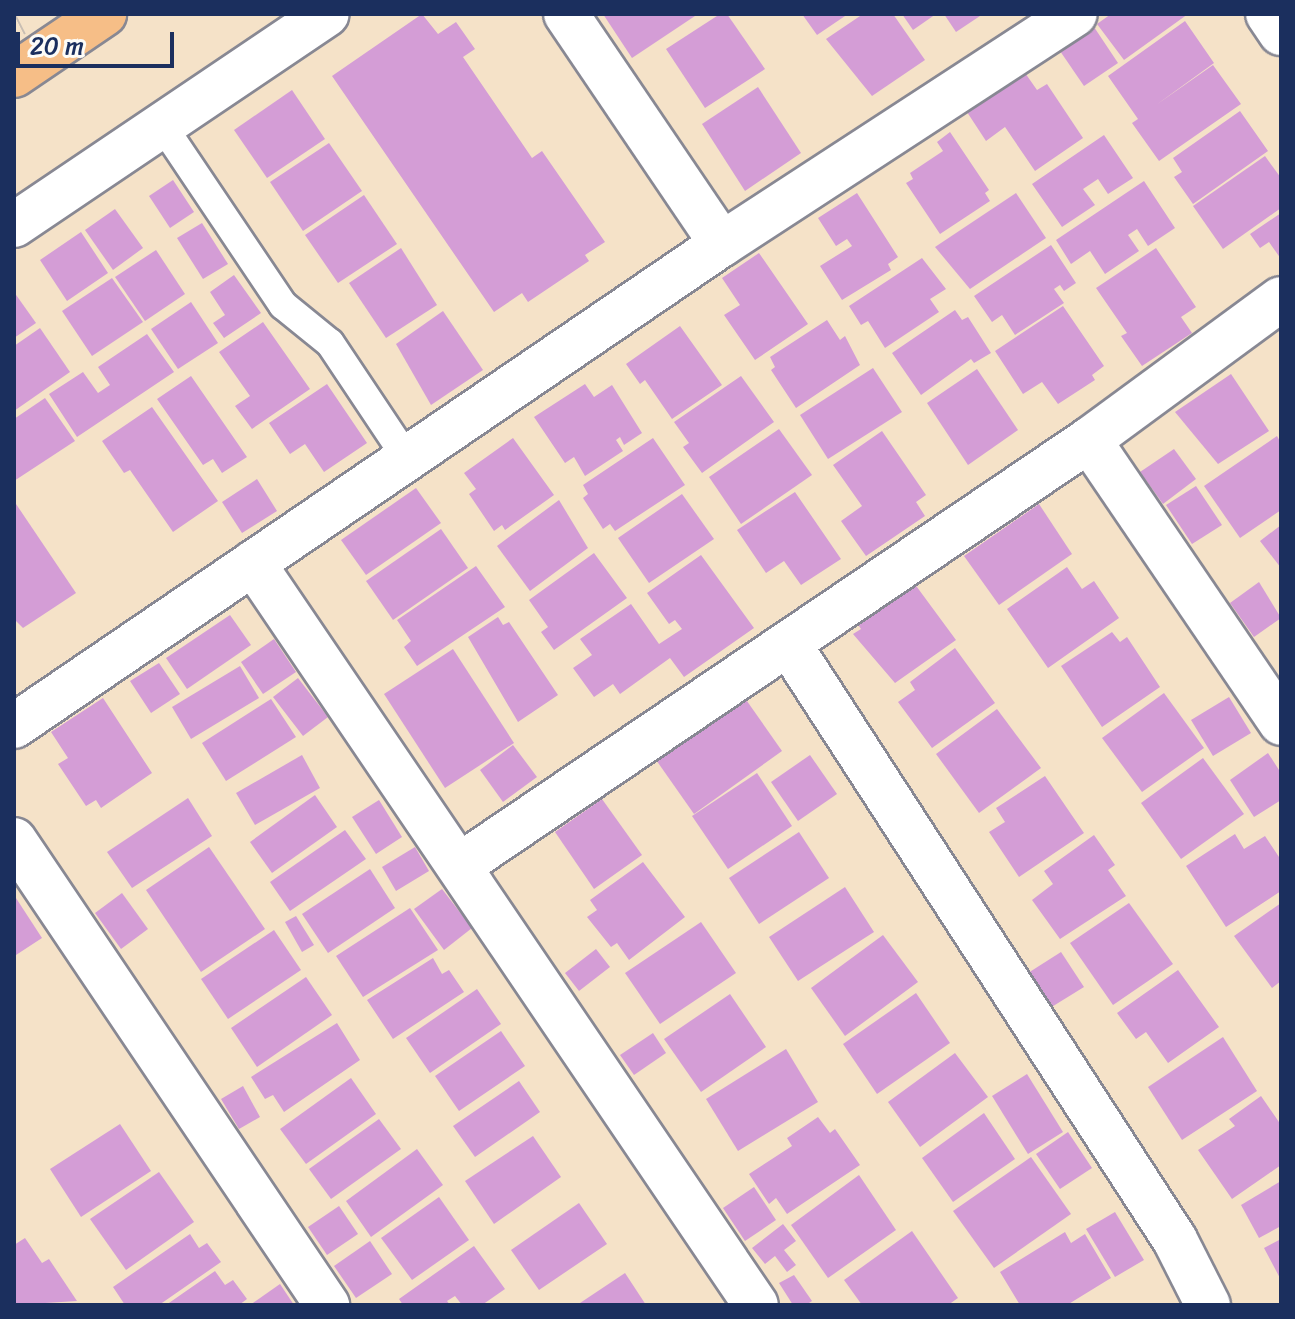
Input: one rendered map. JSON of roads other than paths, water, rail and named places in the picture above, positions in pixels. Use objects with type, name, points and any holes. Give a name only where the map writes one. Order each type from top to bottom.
[{"type":"highway","points":[[14,75],[104,14]]},
{"type":"street","points":[[14,225],[327,14]]},
{"type":"street","points":[[566,14],[722,244]]},
{"type":"street","points":[[14,726],[722,244],[1075,14]]},
{"type":"street","points":[[1268,14],[1281,33]]},
{"type":"street","points":[[459,866],[790,646],[1089,440],[1281,299]]},
{"type":"street","points":[[1089,440],[1281,723]]},
{"type":"street","points":[[253,563],[756,1305]]},
{"type":"street","points":[[790,646],[1175,1240],[1208,1305]]},
{"type":"street","points":[[14,840],[327,1305]]},
{"type":"lane","points":[[162,125],[283,305],[330,343],[408,460]]}]
